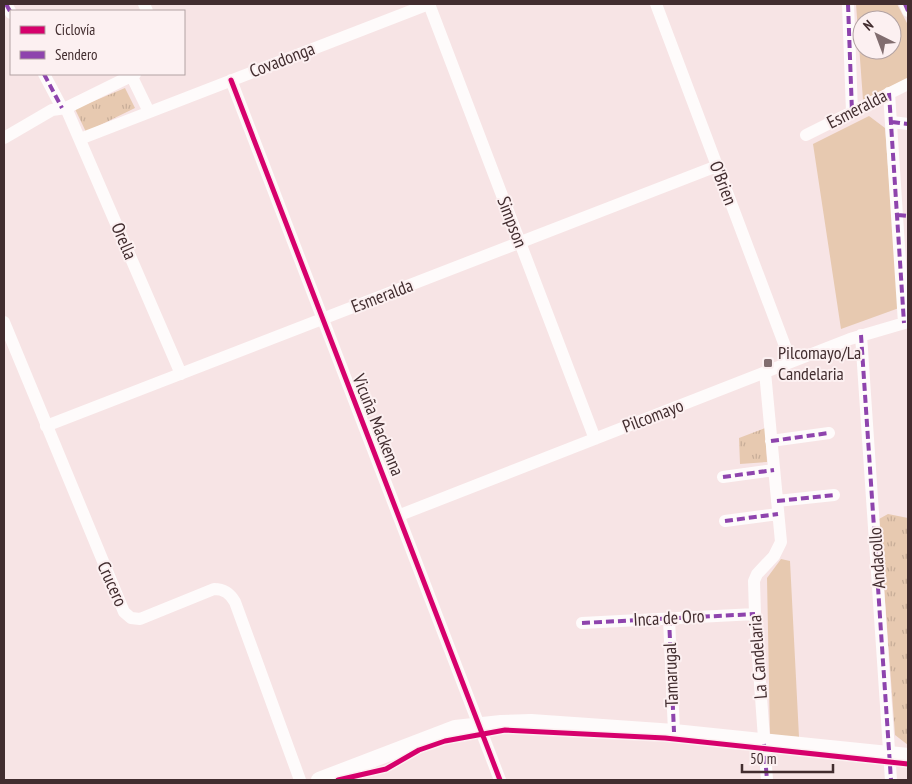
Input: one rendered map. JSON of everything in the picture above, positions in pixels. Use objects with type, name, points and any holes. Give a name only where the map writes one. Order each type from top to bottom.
[{"type":"main road","points":[[319,780],[456,728],[531,722],[674,732],[908,756]]},
{"type":"street","name":"Covadonga","points":[[80,139],[429,4]]},
{"type":"street","name":"Simpson","points":[[429,4],[595,439]]},
{"type":"street","name":"O'Brien","points":[[656,4],[791,362]]},
{"type":"street","points":[[848,4],[852,112]]},
{"type":"street","points":[[905,4],[908,10]]},
{"type":"street","name":"Orella","points":[[45,75],[80,139],[181,374]]},
{"type":"street","points":[[4,138],[52,110],[64,108],[133,75],[149,112]]},
{"type":"street","name":"Vicuña Mackenna","points":[[231,80],[500,780]]},
{"type":"street","name":"Esmeralda","points":[[806,135],[908,84]]},
{"type":"street","points":[[889,93],[903,215],[906,322]]},
{"type":"street","points":[[892,122],[908,124]]},
{"type":"street","name":"Esmeralda","points":[[46,426],[717,166]]},
{"type":"street","name":"Crucero","points":[[4,322],[121,608],[127,615],[136,619],[144,618],[214,590],[226,591],[232,597],[300,780]]},
{"type":"street","name":"Pilcomayo","points":[[400,516],[861,335],[906,322]]},
{"type":"street","name":"Andacollo","points":[[861,335],[891,780]]},
{"type":"street","points":[[765,372],[778,508]]},
{"type":"street","points":[[771,441],[828,433]]},
{"type":"street","points":[[723,476],[774,470]]},
{"type":"street","points":[[725,521],[834,495]]},
{"type":"street","name":"La Candelaria","points":[[767,780],[754,580],[757,574],[774,556],[781,542],[778,508]]},
{"type":"street","name":"Inca de Oro","points":[[582,623],[755,614]]},
{"type":"street","name":"Tamarugal","points":[[670,618],[674,732]]},
{"type":"green space","points":[[856,4],[897,4],[900,10],[856,10]]},
{"type":"green space","points":[[902,14],[908,25],[908,78],[863,100],[860,60],[902,60]]},
{"type":"green space","points":[[125,88],[135,108],[86,132],[75,109]]},
{"type":"green space","points":[[869,116],[885,128],[899,308],[841,329],[813,144]]},
{"type":"green space","points":[[765,428],[767,462],[740,464],[739,438]]},
{"type":"green space","points":[[888,514],[908,518],[908,745],[895,735],[879,519]]},
{"type":"green space","points":[[781,559],[790,561],[799,737],[770,735],[767,578]]},
{"type":"marked path","points":[[6,4],[10,11]]},
{"type":"marked path","points":[[848,4],[852,112]]},
{"type":"marked path","points":[[905,4],[908,11]]},
{"type":"marked path","points":[[45,75],[62,108]]},
{"type":"marked path","points":[[889,93],[904,323]]},
{"type":"marked path","points":[[892,122],[908,124]]},
{"type":"marked path","points":[[898,215],[908,216]]},
{"type":"marked path","points":[[861,335],[891,780]]},
{"type":"marked path","points":[[771,441],[829,433]]},
{"type":"marked path","points":[[723,477],[774,470]]},
{"type":"marked path","points":[[777,501],[834,495]]},
{"type":"marked path","points":[[725,521],[778,514]]},
{"type":"marked path","points":[[582,623],[755,614]]},
{"type":"marked path","points":[[669,618],[674,732]]},
{"type":"marked path","points":[[764,744],[767,780]]},
{"type":"cycle path","points":[[231,80],[500,780]]},
{"type":"cycle path","points":[[338,780],[386,769],[419,750],[445,741],[505,730],[665,738],[908,764]]},
{"type":"place","name":"Pilcomayo/La Candelaria","points":[[768,363]]}]
